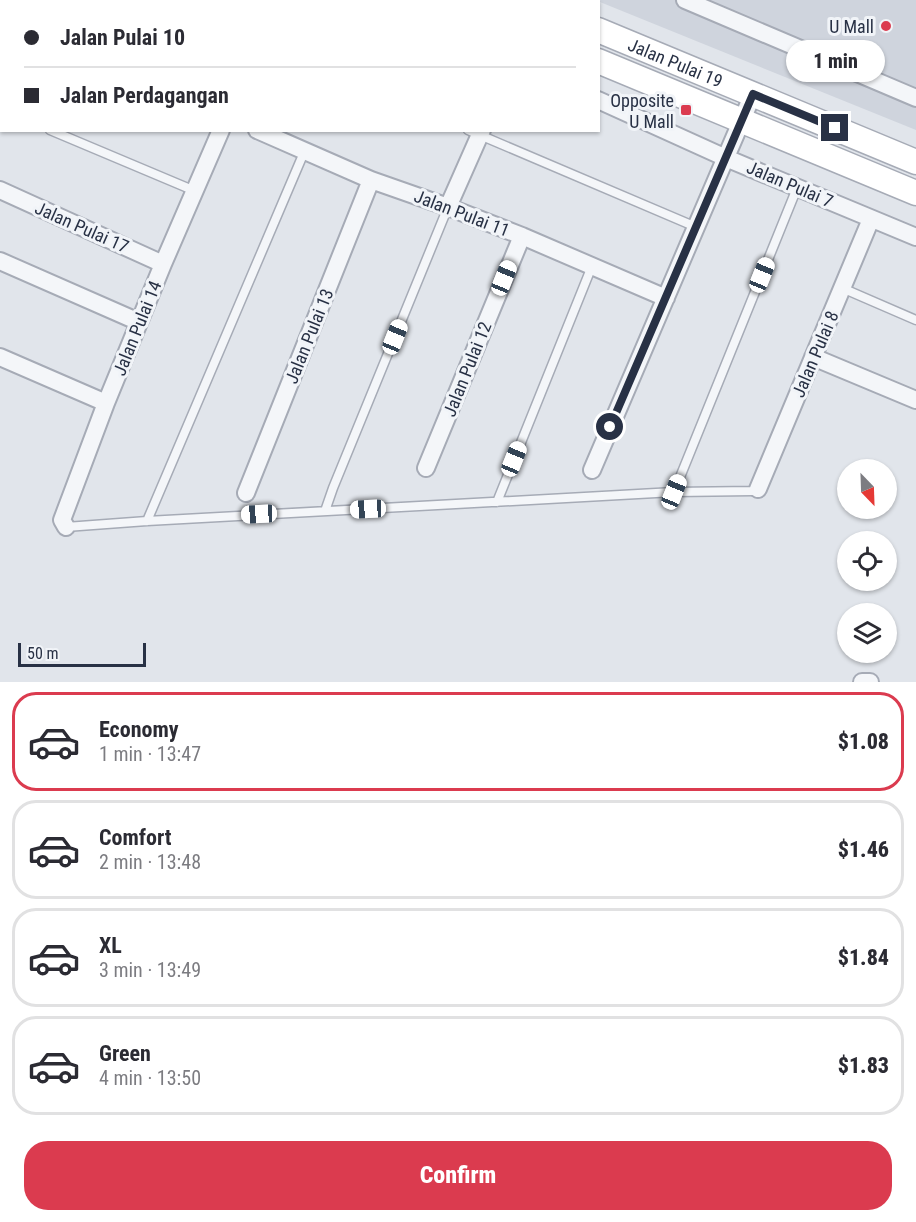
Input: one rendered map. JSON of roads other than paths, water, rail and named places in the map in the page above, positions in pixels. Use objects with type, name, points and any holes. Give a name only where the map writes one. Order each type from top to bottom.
[{"type":"main road","name":"Jalan Pulai 19","points":[[600,31],[916,162]]},
{"type":"main road","points":[[600,62],[916,193]]},
{"type":"street","points":[[685,0],[916,98]]},
{"type":"street","points":[[592,470],[753,94]]},
{"type":"street","name":"Jalan Pulai 7","points":[[600,101],[726,158],[916,237]]},
{"type":"street","name":"Jalan Pulai 14","points":[[66,527],[62,520],[106,403],[220,132]]},
{"type":"street","name":"Jalan Pulai 11","points":[[262,132],[372,180],[522,236],[666,298]]},
{"type":"street","points":[[448,207],[476,132]]},
{"type":"street","name":"Jalan Pulai 13","points":[[246,493],[372,180]]},
{"type":"street","name":"Jalan Pulai 17","points":[[0,190],[163,264]]},
{"type":"street","name":"Jalan Pulai 8","points":[[758,489],[871,219]]},
{"type":"street","name":"Jalan Pulai 12","points":[[426,468],[522,236]]},
{"type":"street","points":[[0,261],[139,322]]},
{"type":"street","points":[[0,357],[106,403]]},
{"type":"street","points":[[813,357],[916,400]]},
{"type":"lane","points":[[55,132],[195,191]]},
{"type":"lane","points":[[476,132],[696,227]]},
{"type":"lane","points":[[147,520],[305,150]]},
{"type":"lane","points":[[674,492],[797,188]]},
{"type":"lane","points":[[326,511],[333,488],[448,207]]},
{"type":"lane","points":[[497,502],[592,266]]},
{"type":"lane","points":[[842,288],[916,320]]},
{"type":"lane","points":[[66,527],[147,520],[758,489]]},
{"type":"place","name":"U Mall","points":[[886,26]]},
{"type":"place","name":"Opposite U Mall","points":[[686,110]]}]
